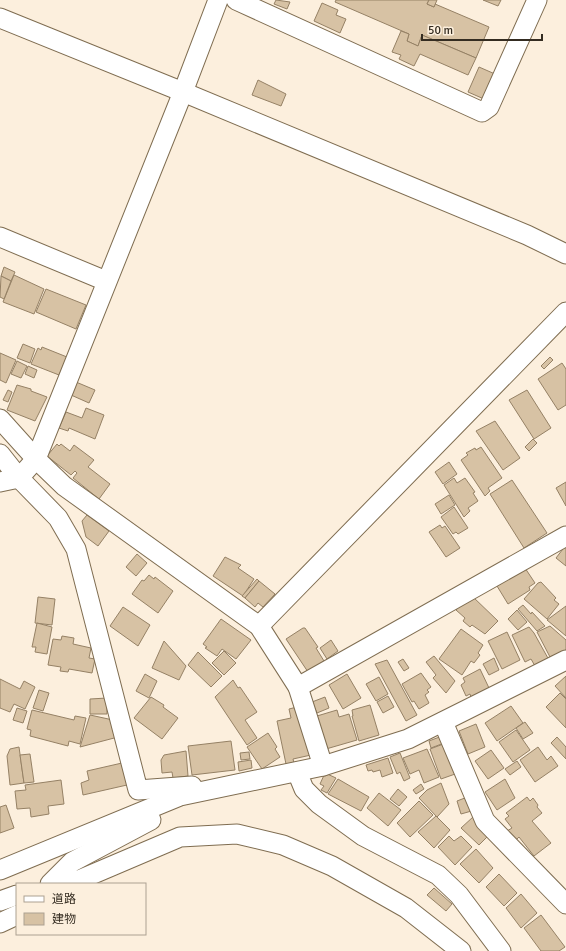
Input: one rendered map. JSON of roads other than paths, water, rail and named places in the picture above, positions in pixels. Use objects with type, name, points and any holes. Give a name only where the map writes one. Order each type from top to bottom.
[{"type":"street","points":[[0,482],[19,478],[36,459],[106,281],[183,92],[218,0]]},
{"type":"street","points":[[236,0],[482,112],[489,107],[536,0]]},
{"type":"street","points":[[0,18],[183,92],[527,235],[566,254]]},
{"type":"street","points":[[0,237],[106,281]]},
{"type":"street","points":[[259,626],[566,312]]},
{"type":"street","points":[[0,419],[36,459],[64,486],[259,626],[298,688],[323,766]]},
{"type":"street","points":[[0,454],[19,478],[58,518],[76,549],[138,790],[197,785],[209,789]]},
{"type":"street","points":[[298,688],[566,536]]},
{"type":"street","points":[[0,870],[180,796],[323,766],[408,739],[566,660]]},
{"type":"street","points":[[443,722],[485,821],[566,904]]},
{"type":"street","points":[[297,772],[304,789],[319,804],[356,831],[438,876],[459,895],[501,951]]},
{"type":"street","points":[[51,883],[72,862],[209,789]]},
{"type":"street","points":[[60,883],[79,880],[180,837],[236,834],[283,845],[332,866],[406,908],[461,951]]},
{"type":"street","points":[[0,901],[16,895]]},
{"type":"street","points":[[0,923],[16,915]]}]
